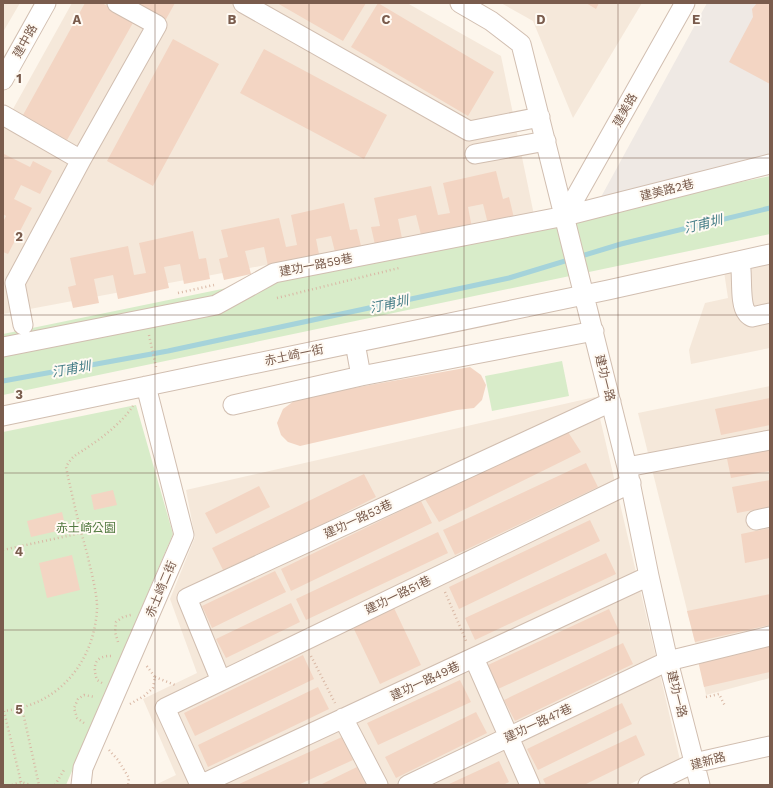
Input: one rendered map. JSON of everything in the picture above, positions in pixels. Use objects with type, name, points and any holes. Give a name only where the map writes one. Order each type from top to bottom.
[{"type":"street","name":"建中路","points":[[3,80],[46,3]]},
{"type":"street","points":[[23,325],[15,283],[81,160],[157,25],[117,3]]},
{"type":"street","points":[[243,3],[469,131],[540,117]]},
{"type":"street","name":"建功一路","points":[[460,3],[492,21],[521,44],[629,475],[668,661],[700,785]]},
{"type":"street","name":"建美路","points":[[566,222],[685,3]]},
{"type":"street","points":[[3,115],[81,160]]},
{"type":"street","points":[[475,154],[546,141]]},
{"type":"street","name":"建美路2巷","points":[[566,222],[770,164]]},
{"type":"street","name":"建功一路59巷","points":[[3,347],[216,305],[274,274],[566,222]]},
{"type":"street","name":"赤土崎一街","points":[[3,416],[584,295],[770,254]]},
{"type":"street","points":[[740,261],[742,269],[742,302],[746,313],[752,317],[770,313]]},
{"type":"street","points":[[233,405],[361,376],[594,331]]},
{"type":"street","points":[[355,343],[361,376]]},
{"type":"street","name":"赤土崎二街","points":[[81,785],[83,768],[184,535],[153,385]]},
{"type":"street","name":"建功一路53巷","points":[[221,681],[187,598],[611,402]]},
{"type":"street","name":"建功一路51巷","points":[[200,785],[166,708],[438,576],[629,475],[770,440]]},
{"type":"street","name":"建功一路49巷","points":[[200,785],[649,576]]},
{"type":"street","name":"建功一路47巷","points":[[408,785],[668,661],[770,636]]},
{"type":"street","points":[[474,658],[530,785]]},
{"type":"street","points":[[343,718],[378,785]]},
{"type":"street","name":"建新路","points":[[648,785],[694,763],[770,746]]},
{"type":"path","points":[[21,782],[3,711],[22,708],[36,703],[58,690],[75,672],[92,642],[98,608],[92,574],[66,468],[71,458],[91,445],[128,413],[153,385],[148,330]]},
{"type":"path","points":[[3,550],[81,533]]},
{"type":"path","points":[[438,576],[474,658]]},
{"type":"path","points":[[303,641],[343,718]]},
{"type":"path","points":[[126,704],[134,703],[153,688],[155,677],[148,666],[132,656]]},
{"type":"path","points":[[706,697],[719,694],[725,706]]},
{"type":"path","points":[[22,708],[39,785]]},
{"type":"path","points":[[108,749],[118,760],[129,778],[128,785]]},
{"type":"path","points":[[12,785],[21,782],[31,785]]},
{"type":"shaded area","points":[[3,3],[20,3],[3,32]]},
{"type":"shaded area","points":[[72,3],[407,3],[501,56],[534,215],[3,314],[3,127]]},
{"type":"shaded area","points":[[501,3],[642,3],[573,118],[533,21]]},
{"type":"shaded area","points":[[707,3],[770,3],[770,159],[601,197]]},
{"type":"shaded area","points":[[770,254],[770,348],[691,364],[689,350],[705,303],[728,298],[723,265]]},
{"type":"shaded area","points":[[770,386],[770,678],[706,695],[695,642],[638,413]]},
{"type":"shaded area","points":[[595,397],[680,760],[628,785],[155,785],[176,775],[143,699],[197,673],[170,599],[195,537],[186,490]]},
{"type":"green space","points":[[770,176],[770,234],[3,395],[3,334]]},
{"type":"green space","points":[[562,361],[569,396],[492,411],[485,376]]},
{"type":"green space","name":"赤土崎公園","points":[[136,405],[173,534],[66,785],[3,785],[3,432]]},
{"type":"building","points":[[85,3],[102,3],[134,21],[67,140],[23,115]]},
{"type":"building","points":[[133,3],[175,3],[165,21]]},
{"type":"building","points":[[277,3],[366,3],[343,41]]},
{"type":"building","points":[[378,3],[494,72],[468,116],[351,47]]},
{"type":"building","points":[[586,3],[599,3],[596,9]]},
{"type":"building","points":[[757,3],[770,3],[770,84],[729,62],[753,17],[752,9]]},
{"type":"building","points":[[173,39],[219,64],[153,186],[107,161]]},
{"type":"building","points":[[264,49],[387,115],[364,159],[240,93]]},
{"type":"building","points":[[4,154],[30,167],[33,161],[52,171],[40,194],[21,185],[14,199],[32,208],[8,254],[3,252],[3,222],[6,216],[3,214]]},
{"type":"building","points":[[496,171],[503,199],[509,197],[514,218],[488,224],[483,204],[468,207],[472,228],[422,239],[416,215],[398,219],[403,243],[376,249],[371,227],[380,226],[374,198],[431,186],[438,215],[450,213],[443,183]]},
{"type":"building","points":[[344,203],[350,230],[357,229],[362,250],[336,256],[331,236],[316,239],[320,259],[269,271],[264,247],[245,251],[251,274],[224,280],[219,259],[228,257],[221,230],[279,218],[286,247],[297,245],[291,215]]},
{"type":"building","points":[[193,231],[199,259],[206,258],[210,279],[184,284],[180,264],[164,267],[169,288],[118,299],[113,275],[94,279],[99,303],[73,308],[68,287],[76,285],[70,258],[128,246],[134,275],[146,273],[139,243]]},
{"type":"building","points":[[470,367],[481,375],[486,385],[482,400],[474,408],[457,410],[300,446],[288,442],[281,435],[277,423],[283,409],[294,401],[309,396]]},
{"type":"building","points":[[770,398],[770,425],[721,435],[715,409]]},
{"type":"building","points":[[568,432],[581,452],[439,522],[425,499]]},
{"type":"building","points":[[770,446],[770,471],[731,478],[726,454]]},
{"type":"building","points":[[586,463],[598,487],[455,555],[443,530]]},
{"type":"building","points":[[364,474],[376,497],[319,526],[223,570],[212,548]]},
{"type":"building","points":[[770,480],[770,507],[737,513],[732,487]]},
{"type":"building","points":[[259,486],[270,507],[216,534],[205,513]]},
{"type":"building","points":[[113,490],[117,505],[94,510],[91,495]]},
{"type":"building","points":[[421,501],[432,523],[291,591],[281,569]]},
{"type":"building","points":[[62,512],[66,529],[31,537],[27,521]]},
{"type":"building","points":[[590,520],[600,541],[459,609],[449,587]]},
{"type":"building","points":[[770,528],[770,558],[745,563],[741,534]]},
{"type":"building","points":[[438,532],[448,553],[306,620],[296,599]]},
{"type":"building","points":[[606,553],[616,574],[475,640],[465,618]]},
{"type":"building","points":[[72,555],[80,590],[47,598],[39,563]]},
{"type":"building","points":[[275,571],[286,592],[212,628],[202,606]]},
{"type":"building","points":[[770,594],[770,625],[695,642],[687,611]]},
{"type":"building","points":[[291,603],[300,622],[226,658],[216,639]]},
{"type":"building","points":[[394,608],[421,665],[380,684],[353,627]]},
{"type":"building","points":[[609,609],[620,633],[498,689],[488,665]]},
{"type":"building","points":[[623,643],[633,664],[515,721],[504,700]]},
{"type":"building","points":[[770,644],[770,672],[704,687],[698,661]]},
{"type":"building","points":[[303,655],[314,679],[195,736],[184,713]]},
{"type":"building","points":[[460,680],[471,702],[378,745],[367,723]]},
{"type":"building","points":[[318,687],[329,709],[208,767],[198,745]]},
{"type":"building","points":[[622,703],[632,724],[538,770],[527,749]]},
{"type":"building","points":[[476,712],[487,733],[396,778],[385,757]]},
{"type":"building","points":[[636,735],[645,755],[584,785],[546,785],[543,779]]},
{"type":"building","points":[[342,737],[353,760],[298,785],[237,785]]},
{"type":"building","points":[[499,761],[509,782],[503,785],[447,785]]},
{"type":"building","points":[[357,767],[366,785],[320,785]]},
{"type":"waterway","name":"汀甫圳","points":[[3,381],[168,351],[509,278],[621,244],[770,208]]}]
